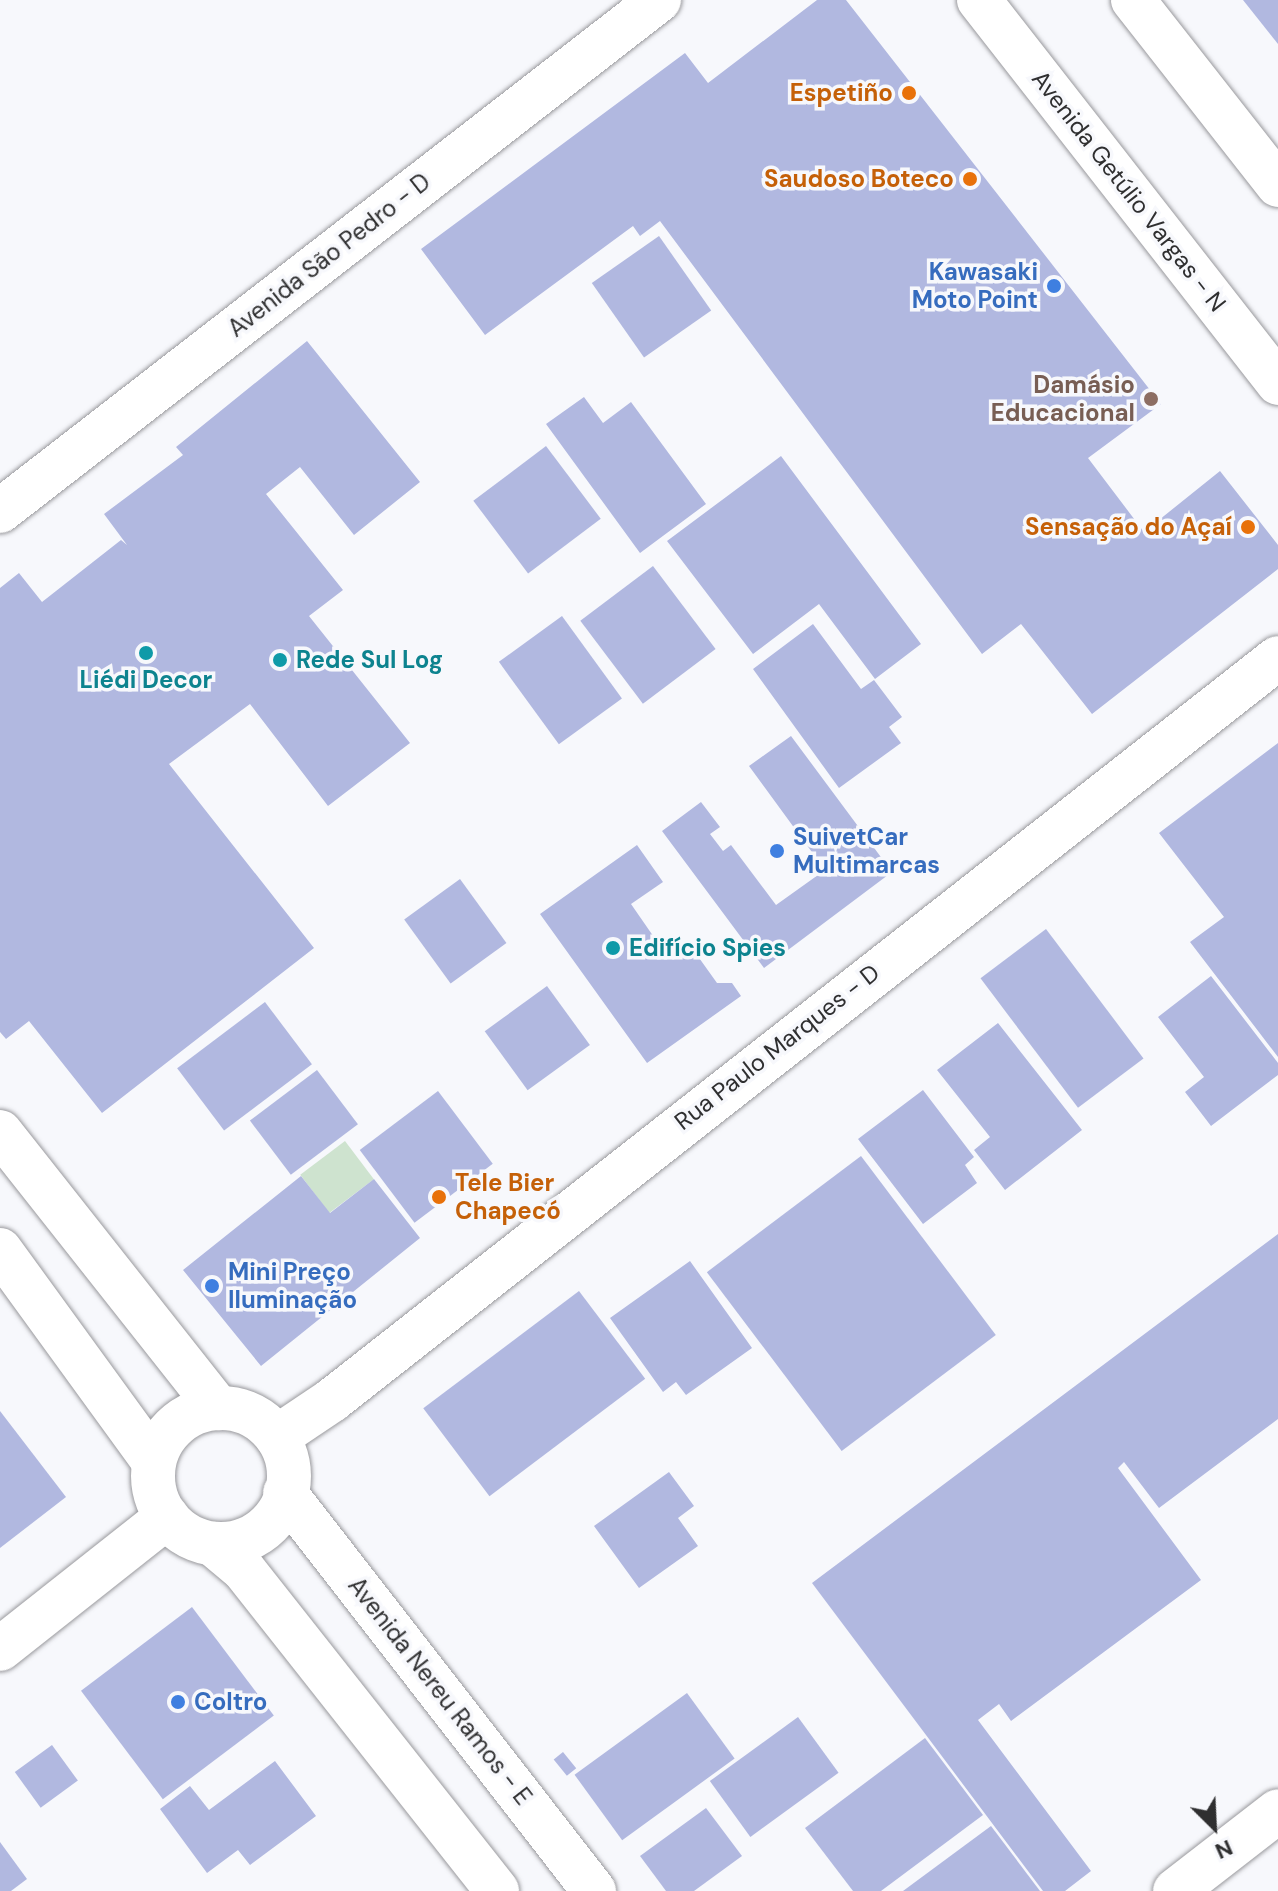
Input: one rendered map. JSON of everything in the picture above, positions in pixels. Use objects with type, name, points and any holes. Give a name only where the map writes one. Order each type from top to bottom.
[{"type":"street","name":"Avenida São Pedro - D","points":[[0,511],[659,0]]},
{"type":"street","name":"Avenida Getúlio Vargas - N","points":[[979,0],[1278,383]]},
{"type":"street","points":[[1133,0],[1278,185]]},
{"type":"street","name":"Rua Paulo Marques - D","points":[[277,1437],[332,1400],[1278,658]]},
{"type":"street","points":[[0,1132],[218,1408]]},
{"type":"street","points":[[0,1250],[154,1462]]},
{"type":"street","points":[[213,1544],[256,1535],[273,1520],[285,1493],[287,1457],[277,1437],[241,1410],[218,1408],[177,1424],[154,1462],[153,1485],[167,1517],[191,1538],[213,1544],[243,1569],[497,1891]]},
{"type":"street","name":"Avenida Nereu Ramos - E","points":[[285,1493],[594,1891]]},
{"type":"street","points":[[0,1649],[167,1517]]},
{"type":"street","points":[[1175,1891],[1278,1811]]},
{"type":"green space","points":[[345,1141],[374,1179],[329,1213],[300,1175]]},
{"type":"building","points":[[817,0],[846,0],[1161,404],[1088,458],[1144,532],[1220,471],[1278,545],[1278,569],[1092,714],[1021,624],[982,654],[660,221],[640,236],[633,226],[485,335],[421,249],[685,53],[708,83]]},
{"type":"building","points":[[1243,0],[1278,0],[1278,44]]},
{"type":"building","points":[[659,236],[711,311],[644,358],[592,283]]},
{"type":"building","points":[[307,341],[420,482],[354,535],[300,467],[266,494],[343,590],[309,616],[410,743],[328,806],[250,704],[169,764],[314,948],[102,1113],[29,1021],[6,1039],[0,1032],[0,588],[19,573],[42,602],[121,540],[127,545],[104,514],[183,455],[176,447]]},
{"type":"building","points":[[584,397],[603,423],[631,402],[706,504],[640,553],[546,424]]},
{"type":"building","points":[[546,446],[601,519],[528,573],[473,501]]},
{"type":"building","points":[[781,456],[921,644],[875,679],[819,604],[753,654],[667,541]]},
{"type":"building","points":[[653,566],[716,649],[643,704],[580,621]]},
{"type":"building","points":[[562,616],[622,699],[559,744],[499,662]]},
{"type":"building","points":[[813,624],[861,689],[874,680],[902,717],[889,727],[901,743],[839,788],[753,669]]},
{"type":"building","name":"SuivetCar Multimarcas","points":[[791,736],[892,872],[764,968],[662,831],[701,802],[720,827],[710,834],[723,851],[731,845],[776,905],[825,870],[749,766]]},
{"type":"building","points":[[1278,743],[1278,1057],[1190,942],[1224,917],[1159,833]]},
{"type":"building","name":"Edifício Spies","points":[[637,845],[663,882],[631,904],[667,956],[687,941],[717,983],[732,983],[741,996],[647,1063],[540,914]]},
{"type":"building","points":[[460,879],[506,943],[451,983],[404,920]]},
{"type":"building","points":[[1046,929],[1143,1058],[1078,1108],[981,978]]},
{"type":"building","points":[[1211,976],[1278,1063],[1278,1075],[1211,1126],[1185,1092],[1204,1077],[1158,1017]]},
{"type":"building","points":[[547,986],[590,1045],[528,1090],[485,1031]]},
{"type":"building","points":[[265,1002],[312,1064],[224,1130],[177,1068]]},
{"type":"building","points":[[998,1023],[1082,1130],[1005,1190],[974,1150],[990,1137],[937,1070]]},
{"type":"building","points":[[317,1070],[358,1124],[291,1175],[250,1121]]},
{"type":"building","points":[[923,1090],[974,1157],[965,1165],[977,1183],[923,1224],[858,1139]]},
{"type":"building","points":[[438,1091],[493,1164],[414,1223],[360,1150]]},
{"type":"building","points":[[861,1156],[996,1335],[842,1451],[707,1272]]},
{"type":"building","points":[[301,1176],[330,1213],[374,1179],[420,1238],[261,1366],[183,1270]]},
{"type":"building","points":[[1278,1234],[1278,1419],[1159,1508],[1124,1462],[1118,1468],[1201,1580],[1011,1721],[999,1704],[978,1720],[1091,1871],[1065,1891],[1043,1891],[812,1583]]},
{"type":"building","points":[[690,1261],[752,1348],[686,1395],[676,1382],[663,1392],[610,1318]]},
{"type":"building","points":[[579,1291],[645,1379],[489,1496],[423,1408]]},
{"type":"building","points":[[0,1411],[66,1497],[0,1548]]},
{"type":"building","points":[[669,1472],[694,1506],[678,1518],[698,1546],[639,1588],[594,1526]]},
{"type":"building","name":"Coltro","points":[[192,1607],[274,1716],[163,1799],[81,1691]]},
{"type":"building","points":[[687,1693],[735,1759],[622,1840],[575,1775]]},
{"type":"building","points":[[798,1717],[839,1773],[750,1837],[710,1781]]},
{"type":"building","points":[[925,1738],[983,1815],[881,1891],[853,1891],[805,1828]]},
{"type":"building","points":[[52,1745],[78,1781],[41,1808],[15,1772]]},
{"type":"building","points":[[563,1752],[576,1768],[567,1776],[554,1760]]},
{"type":"building","points":[[275,1761],[316,1816],[250,1865],[238,1850],[207,1873],[160,1809],[190,1786],[209,1810]]},
{"type":"building","points":[[706,1808],[742,1856],[694,1891],[666,1891],[640,1856]]},
{"type":"building","points":[[991,1826],[1040,1891],[903,1891]]},
{"type":"building","points":[[0,1842],[27,1879],[11,1891],[0,1891]]},
{"type":"place","name":"Espetiño","points":[[909,93]]},
{"type":"place","name":"Saudoso Boteco","points":[[970,179]]},
{"type":"place","name":"Kawasaki Moto Point","points":[[1054,286]]},
{"type":"place","name":"Damásio Educacional","points":[[1151,399]]},
{"type":"place","name":"Sensação do Açaí","points":[[1248,527]]},
{"type":"place","name":"Liédi Decor","points":[[146,653]]},
{"type":"place","name":"Rede Sul Log","points":[[280,660]]},
{"type":"place","name":"SuivetCar Multimarcas","points":[[777,851]]},
{"type":"place","name":"Edifício Spies","points":[[613,948]]},
{"type":"place","name":"Tele Bier Chapecó","points":[[439,1197]]},
{"type":"place","name":"Mini Preço Iluminação","points":[[212,1286]]},
{"type":"place","name":"Coltro","points":[[178,1702]]}]
